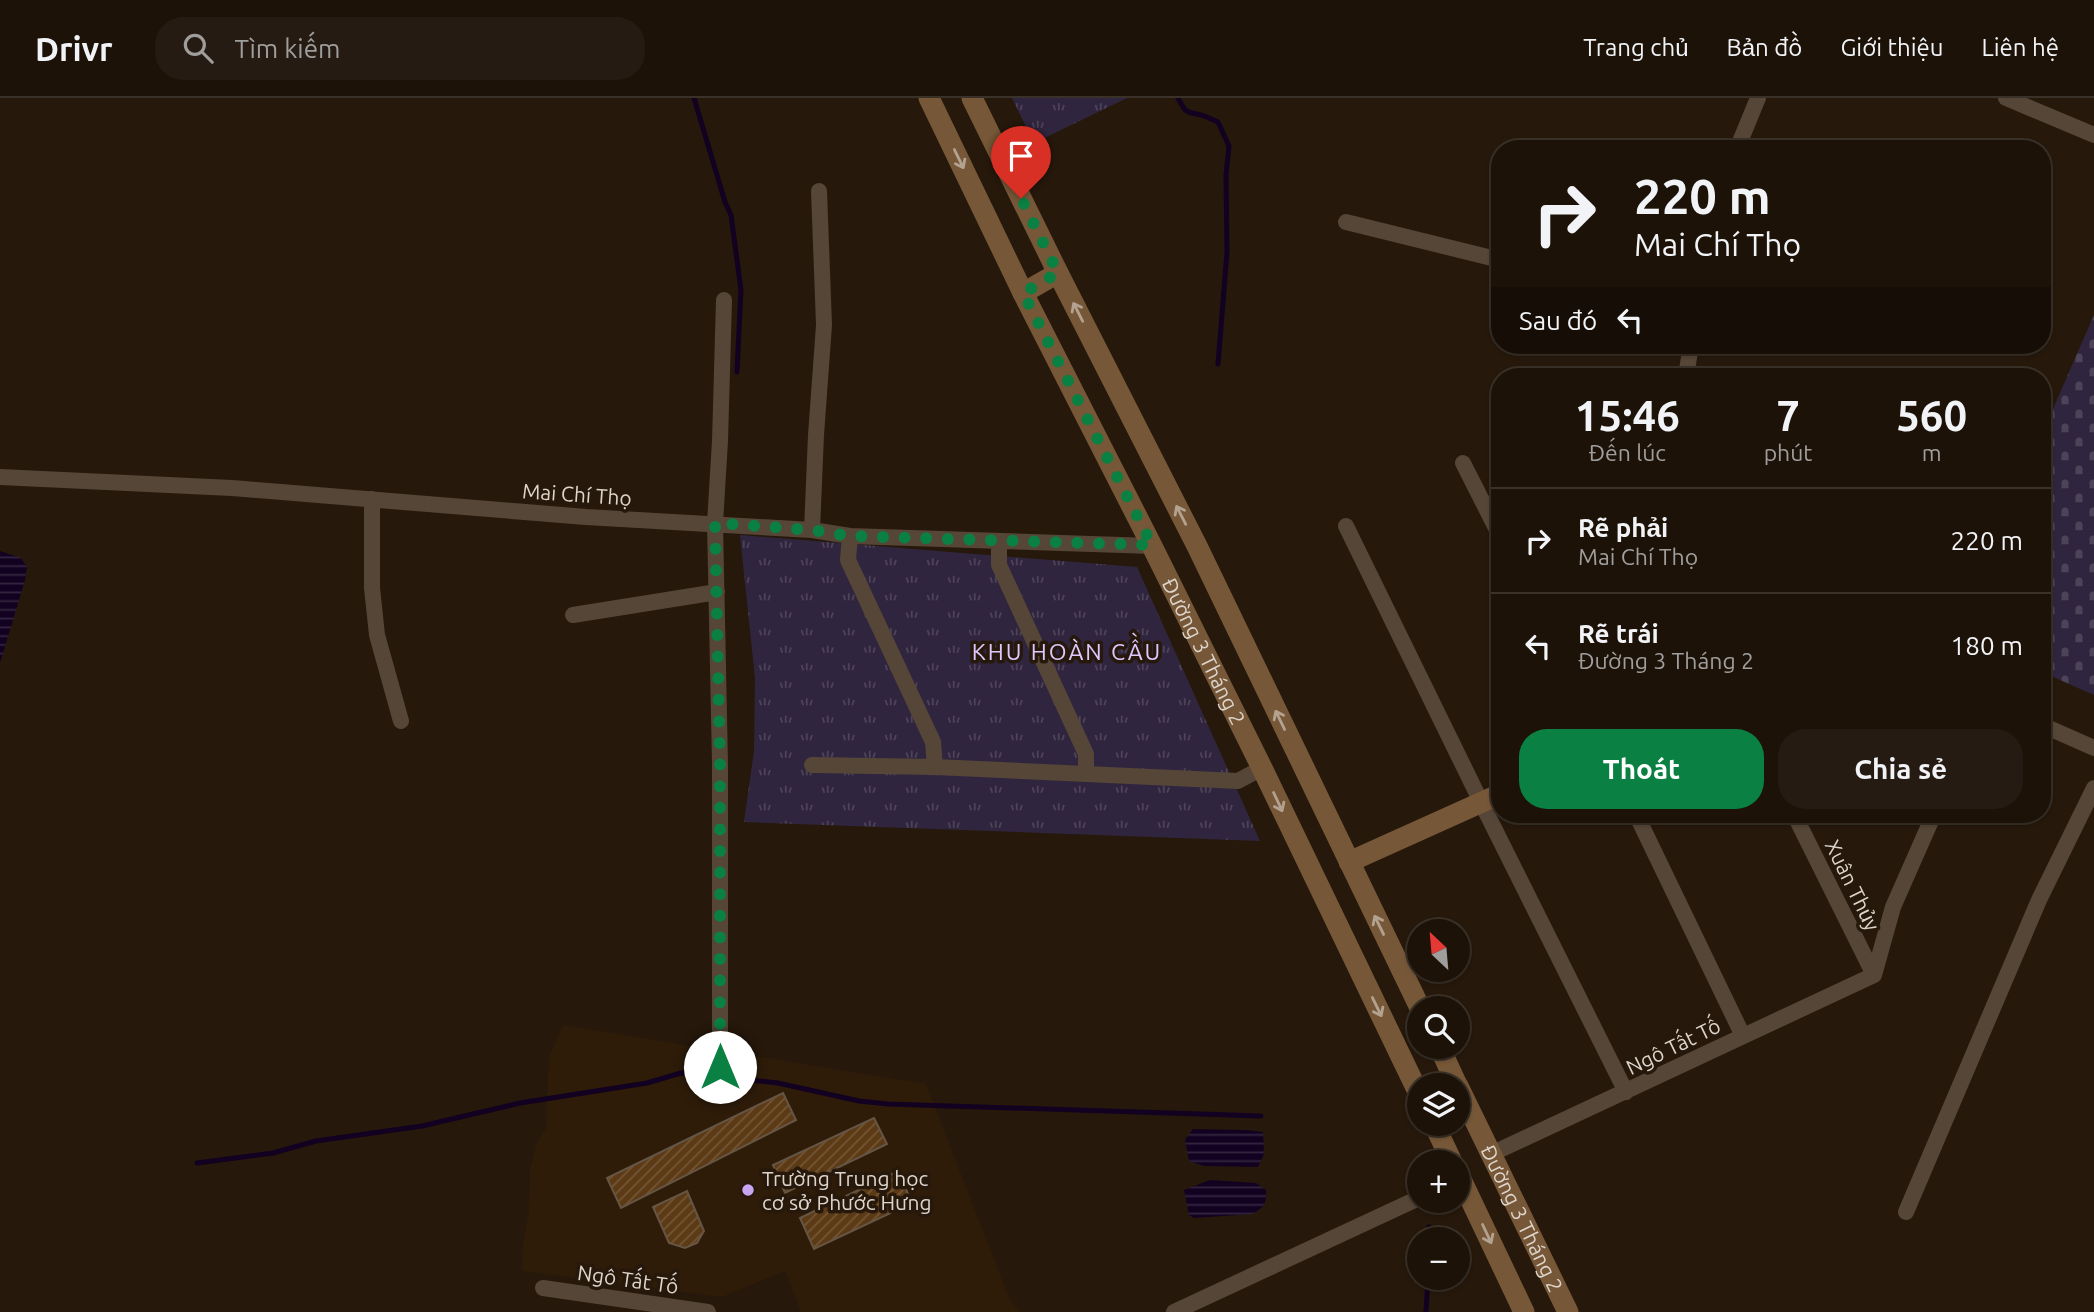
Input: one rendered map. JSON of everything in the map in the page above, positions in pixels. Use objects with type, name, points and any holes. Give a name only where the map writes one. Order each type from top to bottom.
[{"type":"main road","name":"Đường 3 Tháng 2","points":[[929,98],[1023,293],[1262,768],[1409,1073]]},
{"type":"main road","name":"Đường 3 Tháng 2","points":[[972,98],[1197,546],[1414,996]]},
{"type":"main road","points":[[1023,293],[1058,273]]},
{"type":"main road","points":[[1349,862],[1491,799]]},
{"type":"main road","name":"Đường 3 Tháng 2","points":[[1470,1110],[1568,1312]]},
{"type":"main road","name":"Đường 3 Tháng 2","points":[[1470,1200],[1524,1312]]},
{"type":"street","points":[[1741,140],[1758,98]]},
{"type":"street","points":[[2006,98],[2094,135]]},
{"type":"street","points":[[812,530],[824,325],[819,191]]},
{"type":"street","points":[[1346,222],[1491,258]]},
{"type":"street","points":[[720,1067],[720,764],[715,523],[724,300]]},
{"type":"street","points":[[1463,463],[1491,518]]},
{"type":"street","name":"Mai Chí Thọ","points":[[0,477],[232,488],[586,517],[812,530],[850,536],[1152,545]]},
{"type":"street","points":[[372,499],[372,589],[377,635],[401,721]]},
{"type":"street","points":[[1346,526],[1491,799]]},
{"type":"street","points":[[850,536],[848,560],[933,742],[935,767]]},
{"type":"street","points":[[999,541],[999,565],[1086,754],[1086,773]]},
{"type":"street","points":[[573,615],[716,592]]},
{"type":"street","points":[[2051,729],[2094,748]]},
{"type":"street","points":[[812,765],[935,767],[1238,781],[1262,768]]},
{"type":"street","points":[[1906,1212],[2039,900],[2094,788]]},
{"type":"street","points":[[1502,823],[1626,1092]]},
{"type":"street","points":[[1640,823],[1742,1036]]},
{"type":"street","name":"Xuân Thủy","points":[[1798,823],[1874,975]]},
{"type":"street","points":[[1874,975],[1893,907],[1930,823]]},
{"type":"street","name":"Ngô Tất Tố","points":[[1491,1154],[1874,975]]},
{"type":"street","points":[[1174,1312],[1407,1204]]},
{"type":"street","name":"Ngô Tất Tố","points":[[543,1288],[708,1312]]},
{"type":"shaded area","points":[[0,551],[21,558],[27,567],[0,663]]},
{"type":"shaded area","name":"Trường Trung học cơ sở Phước Hưng","points":[[563,1025],[926,1084],[1010,1300],[1020,1312],[801,1312],[785,1271],[722,1297],[522,1271],[523,1243],[529,1211],[530,1169],[537,1142],[546,1128],[549,1057]]},
{"type":"shaded area","points":[[1193,1129],[1263,1132],[1264,1154],[1258,1167],[1204,1166],[1189,1161],[1185,1140]]},
{"type":"shaded area","points":[[1210,1180],[1256,1183],[1266,1190],[1265,1202],[1252,1214],[1194,1218],[1189,1215],[1184,1190]]},
{"type":"green space","points":[[1012,98],[1127,98],[1034,143]]},
{"type":"green space","points":[[2094,315],[2094,695],[2051,676],[2051,413]]},
{"type":"green space","points":[[740,535],[1137,567],[1260,841],[744,822],[754,751],[755,678]]},
{"type":"building","points":[[783,1093],[796,1120],[621,1208],[607,1178]]},
{"type":"building","points":[[874,1118],[887,1144],[785,1193],[773,1165]]},
{"type":"building","points":[[898,1171],[912,1203],[814,1249],[800,1218]]},
{"type":"building","points":[[687,1191],[704,1231],[697,1243],[685,1248],[669,1243],[653,1207]]},
{"type":"waterway","points":[[694,98],[731,215],[741,290],[737,372]]},
{"type":"waterway","points":[[1178,98],[1186,111],[1218,122],[1229,146],[1226,175],[1227,252],[1218,364]]},
{"type":"waterway","points":[[197,1163],[273,1153],[316,1141],[422,1126],[520,1103],[647,1083],[681,1073],[778,1083],[859,1101],[888,1104],[1261,1116]]},
{"type":"waterway","points":[[1426,1312],[1427,1290]]},
{"type":"place","name":"Trường Trung học cơ sở Phước Hưng","points":[[748,1190]]},
{"type":"district","name":"KHU HOÀN CẦU","points":[[1067,651]]},
{"type":"route","points":[[720,1067],[720,764],[715,523],[812,530],[850,536],[1152,545],[1023,293],[1058,273],[1021,198]]}]
